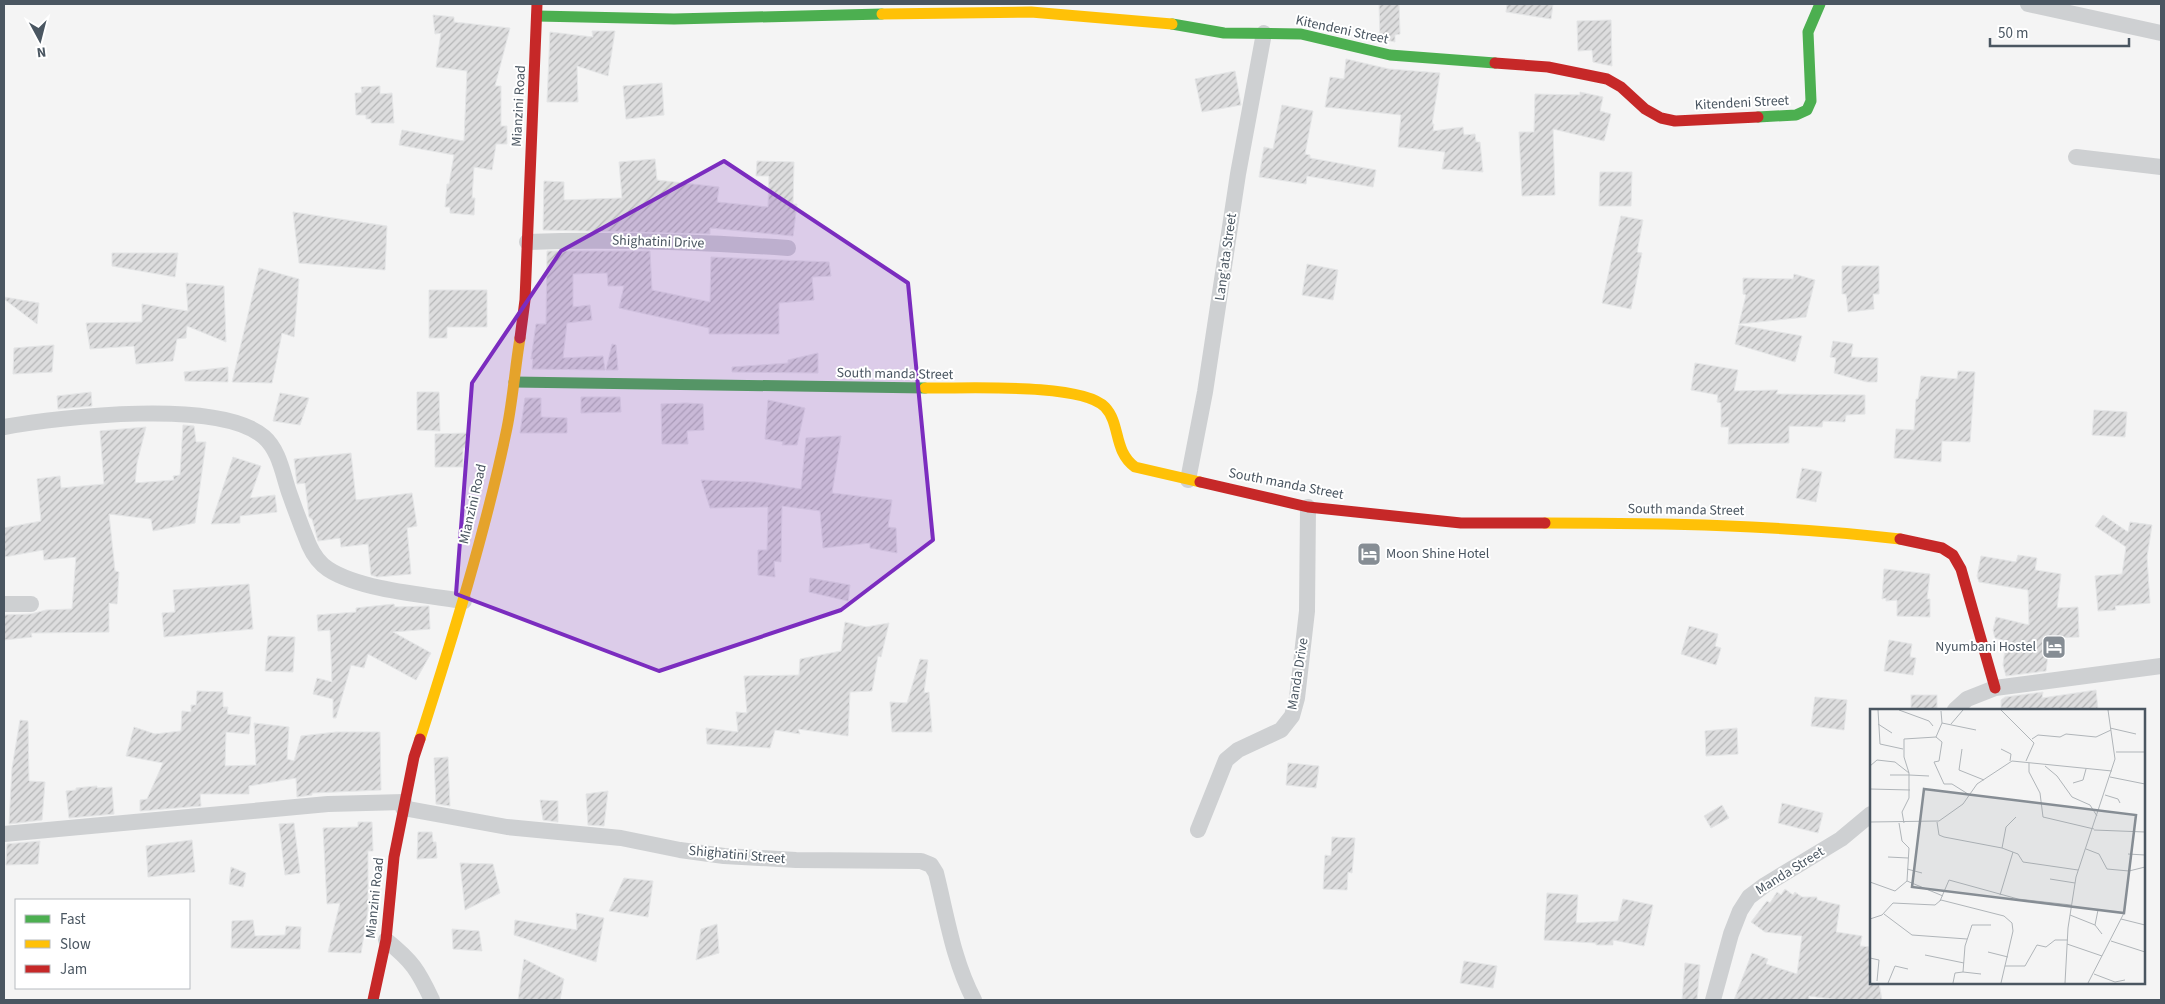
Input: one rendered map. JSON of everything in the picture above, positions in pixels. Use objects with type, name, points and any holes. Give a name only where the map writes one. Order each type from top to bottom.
[{"type":"street","name":"Kitendeni Street","points":[[537,10],[674,19],[952,12],[1031,12],[1172,24],[1224,33],[1301,34],[1390,56],[1548,67],[1579,72],[1607,79],[1621,87],[1645,109],[1661,118],[1675,121],[1787,116],[1796,115],[1807,110],[1811,102],[1808,32],[1820,4]]},
{"type":"street","points":[[2028,4],[2161,33]]},
{"type":"street","name":"Mianzini Road","points":[[373,1000],[386,940],[394,857],[414,757],[464,601],[486,519],[507,426],[525,300],[537,10]]},
{"type":"street","name":"Lang'ata Street","points":[[1188,480],[1205,392],[1238,174],[1264,33]]},
{"type":"street","points":[[2076,157],[2161,167]]},
{"type":"street","name":"Shighatini Drive","points":[[528,242],[624,240],[788,248]]},
{"type":"street","name":"South manda Street","points":[[514,382],[1036,390],[1078,394],[1098,401],[1107,409],[1122,455],[1128,463],[1142,470],[1308,506],[1461,523],[1671,523],[1823,530],[1902,539],[1942,548],[1953,554],[1961,569],[1995,688]]},
{"type":"street","points":[[4,427],[55,418],[122,415],[193,415],[228,420],[252,429],[265,437],[276,452],[309,545],[314,556],[326,568],[339,575],[366,584],[402,592],[464,601]]},
{"type":"street","name":"Manda Drive","points":[[1198,830],[1226,760],[1238,750],[1281,730],[1292,716],[1297,698],[1306,611],[1308,506]]},
{"type":"street","points":[[4,604],[32,604]]},
{"type":"street","points":[[1955,709],[1967,699],[1995,688],[2161,666]]},
{"type":"street","name":"Shighatini Street","points":[[4,834],[328,804],[404,805],[507,827],[621,838],[724,856],[796,860],[921,861],[931,865],[936,873],[951,940],[963,979],[974,1000]]},
{"type":"street","name":"Manda Street","points":[[1713,1000],[1731,934],[1740,911],[1749,897],[1765,885],[1841,839],[1870,815]]},
{"type":"street","points":[[386,940],[408,958],[418,972],[432,1000]]},
{"type":"highlighted area","points":[[724,161],[908,283],[933,540],[841,610],[659,671],[456,594],[472,383],[561,251]]},
{"type":"building","points":[[1379,4],[1399,4],[1400,34],[1395,35],[1395,42],[1374,37],[1380,36]]},
{"type":"building","points":[[1507,4],[1553,4],[1551,19],[1506,12]]},
{"type":"building","points":[[433,15],[454,17],[454,22],[510,28],[495,86],[501,86],[501,126],[507,126],[507,144],[496,144],[492,170],[474,167],[472,198],[475,198],[474,215],[450,213],[450,207],[445,207],[447,184],[449,184],[454,155],[399,145],[402,130],[464,141],[467,71],[436,67],[441,33],[435,34]]},
{"type":"building","points":[[1611,20],[1612,66],[1593,62],[1592,50],[1578,51],[1577,21]]},
{"type":"building","points":[[592,31],[615,31],[608,76],[577,66],[578,102],[547,102],[550,32],[593,37]]},
{"type":"building","points":[[1346,59],[1389,69],[1440,73],[1432,124],[1434,124],[1433,131],[1463,127],[1464,135],[1475,134],[1476,142],[1480,142],[1483,172],[1442,169],[1445,152],[1398,147],[1401,115],[1325,107],[1330,77],[1344,79]]},
{"type":"building","points":[[1235,71],[1241,105],[1202,112],[1195,79]]},
{"type":"building","points":[[662,83],[664,115],[626,119],[623,86]]},
{"type":"building","points":[[380,86],[380,94],[392,93],[394,123],[371,123],[371,119],[366,119],[366,115],[356,115],[355,93],[362,93],[361,87]]},
{"type":"building","points":[[1580,92],[1603,97],[1600,111],[1611,114],[1604,141],[1553,129],[1555,195],[1522,196],[1519,132],[1534,132],[1535,94],[1580,95]]},
{"type":"building","points":[[1282,105],[1313,111],[1305,154],[1310,155],[1310,158],[1376,170],[1373,187],[1307,176],[1306,184],[1259,177],[1264,147],[1273,149]]},
{"type":"building","points":[[655,159],[657,180],[719,187],[717,202],[768,207],[769,176],[756,176],[757,161],[794,162],[793,204],[797,204],[793,236],[710,228],[710,234],[543,230],[544,181],[564,182],[564,200],[622,198],[619,162]]},
{"type":"building","points":[[1600,172],[1632,172],[1631,206],[1599,206]]},
{"type":"building","points":[[293,212],[387,226],[385,270],[299,263]]},
{"type":"building","points":[[1621,216],[1643,220],[1637,252],[1642,253],[1631,309],[1602,303]]},
{"type":"building","points":[[547,251],[650,251],[652,290],[710,302],[711,257],[829,262],[831,276],[812,277],[814,300],[779,303],[779,334],[709,334],[709,328],[619,308],[624,286],[608,286],[607,273],[573,274],[573,307],[590,305],[592,320],[567,323],[563,358],[603,356],[605,370],[532,369],[533,359],[531,359],[536,324],[546,324]]},
{"type":"building","points":[[112,253],[178,253],[175,277],[112,266]]},
{"type":"building","points":[[1307,264],[1338,270],[1333,300],[1302,295]]},
{"type":"building","points":[[1842,266],[1879,266],[1879,294],[1873,294],[1874,309],[1848,312],[1846,294],[1842,294]]},
{"type":"building","points":[[259,268],[299,279],[294,337],[282,333],[272,383],[232,382]]},
{"type":"building","points":[[1794,274],[1815,280],[1806,317],[1739,324],[1746,295],[1743,294],[1743,278],[1793,279]]},
{"type":"building","points":[[186,283],[224,286],[226,342],[187,326],[186,338],[177,339],[173,361],[136,364],[134,346],[90,349],[86,323],[142,322],[142,304],[188,311]]},
{"type":"building","points":[[429,290],[487,290],[487,327],[447,327],[447,338],[429,338]]},
{"type":"building","points":[[4,297],[39,303],[37,324],[4,299]]},
{"type":"building","points":[[1739,325],[1802,336],[1795,362],[1735,344]]},
{"type":"building","points":[[1833,341],[1853,344],[1851,357],[1878,358],[1877,382],[1867,382],[1834,373],[1836,358],[1830,357]]},
{"type":"building","points":[[612,344],[616,345],[618,370],[606,370]]},
{"type":"building","points":[[54,345],[52,372],[13,374],[14,348]]},
{"type":"building","points":[[818,353],[818,373],[732,372],[732,367],[788,363],[788,360]]},
{"type":"building","points":[[1695,363],[1738,370],[1734,391],[1778,390],[1776,394],[1865,395],[1865,414],[1846,415],[1845,422],[1823,421],[1822,427],[1789,426],[1789,443],[1728,444],[1729,427],[1721,427],[1721,403],[1717,402],[1718,395],[1691,390]]},
{"type":"building","points":[[228,367],[228,382],[185,381],[184,372]]},
{"type":"building","points":[[1958,371],[1975,372],[1970,442],[1942,441],[1941,462],[1894,458],[1896,429],[1914,430],[1916,399],[1918,399],[1921,376],[1957,379]]},
{"type":"building","points":[[91,392],[92,406],[58,409],[57,396]]},
{"type":"building","points":[[417,392],[439,392],[440,431],[417,430]]},
{"type":"building","points":[[280,393],[309,398],[300,425],[273,421]]},
{"type":"building","points":[[581,397],[620,397],[621,412],[581,413]]},
{"type":"building","points":[[525,398],[541,398],[541,417],[567,418],[567,433],[520,433]]},
{"type":"building","points":[[768,400],[805,408],[797,445],[782,445],[783,442],[765,439]]},
{"type":"building","points":[[661,404],[703,404],[704,430],[687,431],[688,444],[662,444]]},
{"type":"building","points":[[2094,410],[2127,412],[2125,437],[2092,435]]},
{"type":"building","points":[[183,425],[194,426],[196,442],[206,442],[195,523],[153,531],[151,519],[109,514],[115,571],[119,572],[117,604],[109,603],[109,632],[31,633],[32,637],[4,640],[4,615],[72,609],[76,557],[44,560],[43,550],[4,557],[4,528],[41,521],[37,479],[60,476],[61,488],[104,484],[100,431],[146,427],[137,463],[135,483],[174,480],[173,476],[180,475]]},
{"type":"building","points":[[467,433],[467,448],[463,448],[463,467],[435,467],[435,434]]},
{"type":"building","points":[[841,436],[832,493],[892,500],[888,527],[896,528],[897,553],[870,548],[870,543],[823,548],[820,511],[782,506],[781,562],[774,561],[775,577],[758,575],[758,550],[767,550],[768,507],[710,508],[701,480],[755,482],[801,489],[806,438]]},
{"type":"building","points":[[351,453],[356,500],[412,493],[417,526],[407,528],[411,574],[377,577],[371,575],[368,544],[341,547],[340,538],[318,541],[312,519],[309,517],[305,483],[297,484],[294,459]]},
{"type":"building","points":[[233,457],[261,466],[250,498],[275,495],[277,512],[240,516],[240,523],[211,524]]},
{"type":"building","points":[[1802,468],[1822,472],[1816,502],[1796,498]]},
{"type":"building","points":[[2103,515],[2128,532],[2130,522],[2152,525],[2147,557],[2150,603],[2115,606],[2116,610],[2098,611],[2095,576],[2122,574],[2126,547],[2095,526]]},
{"type":"building","points":[[2018,555],[2037,558],[2035,570],[2061,574],[2057,608],[2078,607],[2079,637],[2050,638],[2046,671],[2006,676],[2003,665],[2006,641],[1995,638],[1993,630],[1996,617],[2029,625],[2028,590],[1979,582],[1977,576],[1981,556],[2016,562]]},
{"type":"building","points":[[1884,569],[1930,574],[1927,599],[1930,599],[1930,617],[1897,616],[1897,600],[1886,601],[1886,598],[1882,599]]},
{"type":"building","points":[[810,578],[850,585],[848,601],[809,592]]},
{"type":"building","points":[[249,584],[253,629],[164,637],[162,613],[175,612],[173,590]]},
{"type":"building","points":[[394,604],[395,607],[429,606],[430,629],[393,632],[431,653],[416,680],[368,654],[364,668],[351,665],[336,718],[333,718],[333,699],[313,694],[317,678],[332,682],[330,630],[318,631],[317,615],[356,612],[356,608]]},
{"type":"building","points":[[845,622],[866,627],[889,623],[881,657],[878,656],[872,691],[850,692],[848,736],[798,729],[800,734],[775,730],[770,748],[707,744],[706,728],[738,732],[736,712],[747,713],[744,676],[799,675],[800,659],[841,651]]},
{"type":"building","points":[[1689,626],[1718,634],[1715,646],[1721,648],[1716,665],[1681,654]]},
{"type":"building","points":[[268,636],[295,637],[293,672],[265,671]]},
{"type":"building","points":[[1889,640],[1912,644],[1910,657],[1916,658],[1913,675],[1884,671]]},
{"type":"building","points":[[920,659],[928,660],[924,693],[929,692],[932,732],[892,732],[890,702],[907,703]]},
{"type":"building","points":[[2096,690],[2098,709],[2001,709],[2001,700],[2005,697],[2043,692],[2042,698]]},
{"type":"building","points":[[197,691],[223,692],[223,707],[228,707],[227,714],[251,717],[249,734],[226,732],[225,766],[256,765],[254,723],[289,727],[287,759],[294,761],[301,736],[336,732],[380,732],[381,790],[312,793],[312,795],[297,797],[296,778],[249,786],[249,794],[200,794],[201,806],[140,811],[140,800],[147,799],[163,763],[126,756],[134,727],[155,734],[181,731],[182,711],[191,712],[191,705],[196,705]]},
{"type":"building","points":[[1911,695],[1937,695],[1937,709],[1911,709]]},
{"type":"building","points":[[1815,697],[1847,700],[1844,730],[1811,726]]},
{"type":"building","points":[[20,720],[28,721],[29,781],[45,782],[42,820],[9,824],[12,768]]},
{"type":"building","points":[[1737,728],[1738,754],[1706,756],[1705,731]]},
{"type":"building","points":[[448,757],[450,806],[436,804],[434,758]]},
{"type":"building","points":[[1288,763],[1319,766],[1316,788],[1286,785]]},
{"type":"building","points":[[97,786],[97,788],[112,787],[114,814],[69,818],[66,791]]},
{"type":"building","points":[[608,791],[604,826],[588,825],[586,794]]},
{"type":"building","points":[[540,800],[558,801],[558,822],[543,820]]},
{"type":"building","points":[[1782,803],[1823,813],[1818,833],[1778,823]]},
{"type":"building","points":[[1722,805],[1729,818],[1711,828],[1704,816]]},
{"type":"building","points":[[358,822],[372,822],[373,851],[368,851],[368,910],[361,953],[328,952],[340,903],[327,904],[323,828],[358,827]]},
{"type":"building","points":[[294,823],[300,873],[285,875],[279,824]]},
{"type":"building","points":[[418,832],[432,832],[433,842],[436,842],[437,858],[417,859]]},
{"type":"building","points":[[1332,837],[1355,838],[1352,873],[1348,872],[1347,890],[1323,889],[1325,855],[1331,856]]},
{"type":"building","points":[[192,840],[195,872],[148,877],[146,846]]},
{"type":"building","points":[[40,841],[38,864],[6,865],[7,844]]},
{"type":"building","points":[[460,863],[493,864],[500,893],[465,910]]},
{"type":"building","points":[[231,867],[246,873],[243,887],[229,884]]},
{"type":"building","points":[[624,878],[653,881],[648,917],[609,911]]},
{"type":"building","points":[[1785,889],[1793,895],[1795,892],[1802,897],[1817,897],[1817,900],[1840,905],[1836,932],[1862,936],[1860,946],[1870,947],[1870,984],[1879,984],[1882,1000],[1838,1000],[1809,996],[1809,1000],[1734,1000],[1752,953],[1768,959],[1766,964],[1797,974],[1802,936],[1765,932],[1751,922],[1767,901],[1770,903],[1777,892],[1781,895]]},
{"type":"building","points":[[1547,893],[1578,895],[1576,923],[1618,921],[1623,899],[1653,905],[1644,946],[1613,940],[1613,945],[1596,945],[1596,943],[1544,940]]},
{"type":"building","points":[[576,913],[604,918],[596,962],[514,935],[515,920],[577,930]]},
{"type":"building","points":[[253,920],[255,936],[285,935],[286,926],[301,927],[300,949],[231,948],[232,921]]},
{"type":"building","points":[[717,924],[719,953],[696,960],[701,929]]},
{"type":"building","points":[[452,929],[479,931],[482,951],[453,949]]},
{"type":"building","points":[[524,959],[564,979],[560,1000],[518,1000]]},
{"type":"building","points":[[1464,961],[1497,966],[1493,988],[1460,983]]},
{"type":"building","points":[[1685,963],[1700,965],[1697,1000],[1682,1000]]},
{"type":"traffic: fast","points":[[1758,117],[1796,115],[1807,110],[1811,101],[1808,32],[1820,4]]},
{"type":"traffic: fast","points":[[537,16],[674,19],[882,14]]},
{"type":"traffic: fast","points":[[1172,24],[1224,33],[1301,34],[1390,55],[1495,63]]},
{"type":"traffic: fast","points":[[514,382],[925,388]]},
{"type":"traffic: slow","points":[[882,14],[1031,12],[1172,24]]},
{"type":"traffic: slow","points":[[420,739],[479,546],[489,507],[507,428],[520,338]]},
{"type":"traffic: slow","points":[[925,388],[1020,388],[1047,390],[1092,399],[1105,407],[1110,414],[1123,453],[1135,467],[1200,482]]},
{"type":"traffic: slow","points":[[1545,523],[1723,526],[1856,534],[1900,539]]},
{"type":"traffic: jam","points":[[520,338],[525,300],[537,4]]},
{"type":"traffic: jam","points":[[1495,63],[1548,67],[1607,79],[1621,87],[1645,109],[1661,118],[1675,121],[1758,117]]},
{"type":"traffic: jam","points":[[1200,482],[1308,507],[1461,523],[1545,523]]},
{"type":"traffic: jam","points":[[1900,539],[1942,548],[1953,555],[1961,569],[1995,688]]},
{"type":"traffic: jam","points":[[373,1000],[386,940],[394,857],[414,757],[420,739]]},
{"type":"place","name":"Moon Shine Hotel","points":[[1369,554]]},
{"type":"place","name":"Nyumbani Hostel","points":[[2054,647]]}]
